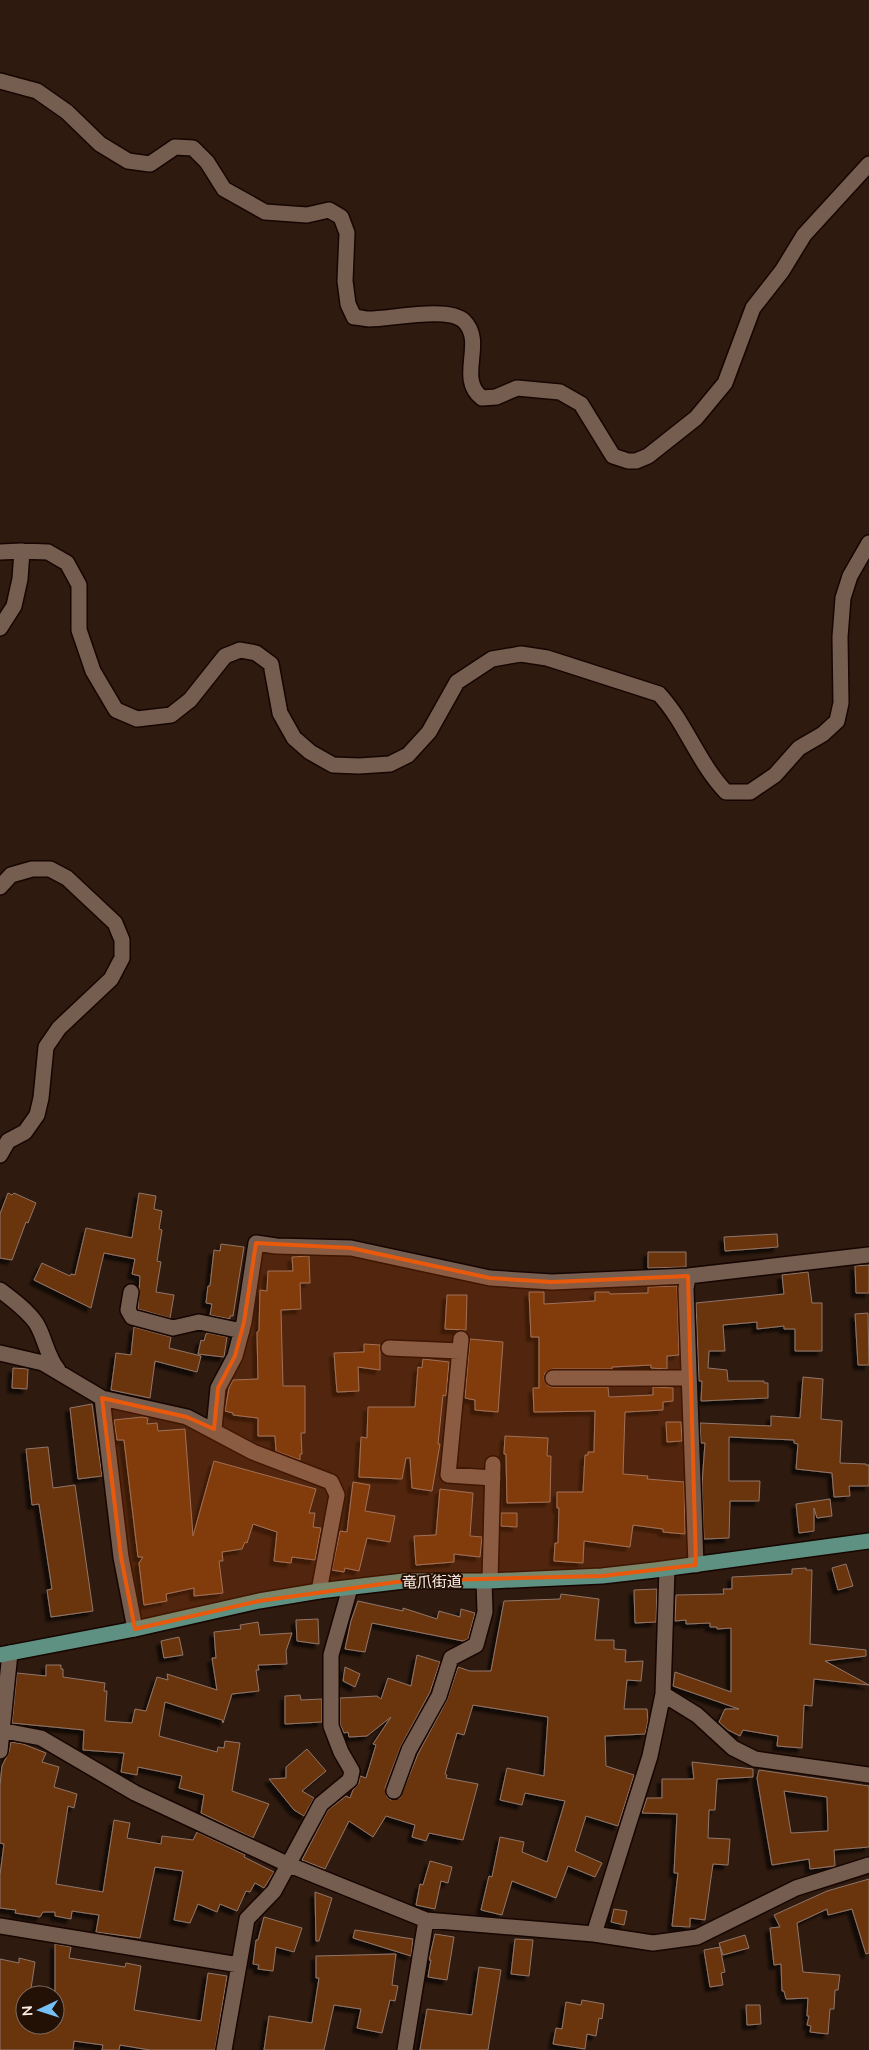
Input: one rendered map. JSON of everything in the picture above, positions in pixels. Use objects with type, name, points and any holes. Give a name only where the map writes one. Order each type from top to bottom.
[{"type":"main road","name":"竜爪街道","points":[[5,1654],[135,1629],[259,1601],[319,1591],[404,1581],[487,1581],[602,1576],[869,1541]]},
{"type":"street","points":[[0,81],[37,91],[67,112],[100,144],[128,161],[150,164],[175,147],[193,148],[207,162],[224,189],[265,212],[307,215],[329,210],[341,217],[347,233],[345,281],[348,304],[354,316],[368,319],[439,313],[460,317],[468,326],[472,336],[470,378],[474,392],[482,398],[496,396],[517,388],[560,392],[581,404],[613,456],[628,461],[636,461],[648,456],[689,423],[725,383],[753,308],[782,271],[804,235],[869,164]]},
{"type":"street","points":[[0,552],[48,552],[67,563],[79,585],[79,630],[93,671],[116,710],[137,719],[172,715],[190,700],[225,656],[240,650],[256,653],[271,664],[280,713],[294,738],[310,752],[333,765],[390,764],[408,755],[429,732],[458,682],[492,659],[521,654],[547,658],[658,694],[671,707],[711,776],[726,792],[750,792],[776,775],[799,748],[823,734],[837,721],[840,703],[840,637],[843,598],[850,576],[869,543]]},
{"type":"street","points":[[0,628],[14,606],[20,579],[22,551]]},
{"type":"street","points":[[0,887],[11,875],[32,869],[50,869],[67,878],[115,923],[122,940],[122,958],[111,979],[58,1028],[46,1047],[41,1098],[37,1115],[25,1132],[8,1142],[0,1155]]},
{"type":"street","points":[[214,1429],[218,1388],[235,1356],[242,1331],[256,1243],[276,1246],[351,1248],[490,1278],[552,1282],[688,1276],[869,1255]]},
{"type":"street","points":[[688,1276],[686,1289],[688,1378],[696,1565]]},
{"type":"street","points":[[0,1290],[14,1301],[36,1324],[52,1363],[62,1375]]},
{"type":"street","points":[[131,1292],[128,1310],[132,1317],[173,1328],[199,1322],[242,1331]]},
{"type":"street","points":[[389,1348],[460,1345],[448,1474],[493,1471],[485,1612],[476,1645],[451,1658],[440,1696],[409,1750],[394,1791]]},
{"type":"street","points":[[0,1354],[43,1363],[102,1398],[187,1416],[214,1429],[253,1452],[331,1482],[337,1495],[319,1591]]},
{"type":"street","points":[[553,1378],[688,1378]]},
{"type":"street","points":[[102,1398],[121,1557],[135,1629]]},
{"type":"street","points":[[594,1934],[650,1756],[663,1694],[666,1569]]},
{"type":"street","points":[[224,2050],[247,1919],[274,1891],[321,1804],[350,1780],[352,1771],[341,1752],[331,1726],[331,1655],[350,1588]]},
{"type":"street","points":[[0,1750],[5,1654]]},
{"type":"street","points":[[663,1694],[697,1715],[733,1748],[755,1759],[869,1774]]},
{"type":"street","points":[[2,1730],[41,1738],[135,1793],[287,1864],[426,1920],[594,1934],[654,1943],[697,1937],[796,1888],[869,1866]]},
{"type":"street","points":[[405,2050],[426,1920]]},
{"type":"street","points":[[0,1926],[239,1965]]},
{"type":"highlighted area","points":[[256,1243],[351,1248],[490,1278],[552,1282],[688,1276],[696,1565],[602,1576],[404,1581],[259,1601],[135,1629],[121,1557],[102,1398],[187,1417],[214,1429],[218,1388],[235,1356],[244,1322]]},
{"type":"building","points":[[8,1193],[12,1195],[14,1193],[36,1203],[28,1223],[26,1222],[12,1260],[0,1258],[0,1214]]},
{"type":"building","points":[[139,1193],[156,1196],[154,1209],[162,1211],[159,1229],[162,1230],[157,1261],[161,1262],[156,1292],[174,1295],[170,1318],[138,1309],[140,1276],[132,1274],[135,1259],[104,1253],[91,1308],[34,1280],[42,1263],[70,1276],[71,1274],[75,1275],[86,1228],[132,1238]]},
{"type":"building","points":[[777,1234],[778,1247],[725,1251],[724,1237]]},
{"type":"building","points":[[221,1244],[244,1247],[233,1316],[230,1316],[230,1319],[210,1315],[212,1304],[206,1303],[214,1250],[220,1251]]},
{"type":"building","points":[[648,1252],[686,1252],[686,1267],[648,1268]]},
{"type":"building","points":[[309,1256],[310,1283],[300,1283],[301,1309],[281,1310],[283,1386],[305,1386],[305,1433],[301,1433],[302,1454],[300,1454],[300,1460],[276,1451],[275,1436],[258,1436],[258,1418],[233,1415],[233,1413],[225,1411],[229,1388],[233,1380],[258,1379],[257,1332],[259,1331],[260,1290],[267,1291],[268,1271],[293,1271],[292,1257]]},
{"type":"building","points":[[869,1265],[869,1293],[856,1293],[855,1266]]},
{"type":"building","points":[[808,1272],[812,1303],[822,1303],[822,1351],[795,1351],[795,1329],[784,1329],[784,1326],[757,1329],[757,1322],[723,1325],[725,1351],[709,1351],[708,1368],[727,1370],[728,1381],[764,1381],[764,1383],[768,1383],[768,1398],[701,1401],[702,1381],[699,1381],[696,1303],[784,1294],[782,1275]]},
{"type":"building","points":[[677,1286],[679,1355],[667,1356],[667,1369],[651,1368],[651,1365],[612,1367],[612,1369],[553,1369],[545,1373],[544,1378],[548,1386],[553,1387],[608,1387],[609,1397],[653,1395],[653,1387],[673,1388],[673,1401],[663,1402],[663,1410],[625,1412],[623,1474],[648,1476],[647,1479],[684,1482],[685,1534],[663,1532],[663,1529],[633,1525],[630,1547],[584,1541],[583,1563],[554,1561],[555,1543],[558,1543],[559,1508],[557,1508],[557,1492],[583,1492],[585,1455],[588,1455],[588,1452],[594,1452],[595,1411],[534,1412],[533,1388],[539,1388],[539,1337],[531,1337],[529,1292],[544,1292],[544,1304],[595,1301],[595,1292],[609,1292],[610,1294],[648,1293],[648,1287]]},
{"type":"building","points":[[447,1295],[467,1295],[466,1330],[445,1329]]},
{"type":"building","points":[[868,1313],[869,1365],[858,1365],[855,1314]]},
{"type":"building","points":[[134,1327],[171,1337],[169,1348],[201,1356],[197,1372],[155,1361],[150,1398],[111,1390],[116,1353],[131,1355]]},
{"type":"building","points":[[208,1333],[227,1337],[224,1357],[198,1354],[201,1340],[204,1341]]},
{"type":"building","points":[[470,1339],[503,1342],[498,1412],[475,1410],[475,1400],[465,1398]]},
{"type":"building","points":[[364,1344],[380,1345],[380,1370],[358,1367],[359,1391],[337,1392],[334,1353],[364,1352]]},
{"type":"building","points":[[423,1359],[449,1362],[446,1396],[443,1395],[438,1444],[440,1444],[432,1491],[412,1488],[410,1458],[406,1458],[402,1479],[359,1477],[361,1437],[367,1438],[368,1407],[415,1407],[418,1367],[422,1368]]},
{"type":"building","points":[[13,1368],[28,1369],[27,1389],[12,1388]]},
{"type":"building","points":[[803,1377],[823,1379],[821,1419],[842,1421],[840,1463],[869,1465],[869,1486],[849,1486],[850,1496],[834,1497],[832,1473],[796,1469],[798,1444],[794,1443],[794,1440],[729,1437],[729,1481],[760,1481],[759,1501],[730,1501],[729,1538],[704,1539],[702,1484],[705,1443],[701,1443],[700,1423],[771,1426],[771,1416],[800,1418]]},
{"type":"building","points":[[92,1404],[102,1476],[78,1479],[70,1408]]},
{"type":"building","points":[[148,1418],[147,1424],[157,1423],[158,1431],[185,1429],[193,1536],[214,1461],[316,1489],[309,1513],[315,1513],[313,1527],[321,1528],[315,1560],[292,1557],[291,1563],[274,1561],[277,1532],[253,1524],[247,1543],[245,1542],[242,1549],[222,1552],[223,1561],[219,1561],[223,1593],[194,1596],[194,1588],[166,1594],[167,1601],[144,1605],[139,1563],[143,1557],[138,1557],[124,1440],[117,1440],[114,1420]]},
{"type":"building","points":[[666,1422],[681,1422],[682,1441],[667,1442]]},
{"type":"building","points":[[505,1436],[548,1438],[547,1456],[551,1456],[550,1502],[507,1503],[506,1454],[504,1454]]},
{"type":"building","points":[[48,1447],[53,1488],[75,1485],[93,1611],[51,1617],[47,1590],[52,1589],[39,1504],[32,1505],[26,1449]]},
{"type":"building","points":[[353,1482],[370,1485],[365,1511],[395,1516],[390,1542],[367,1538],[359,1571],[345,1568],[344,1572],[332,1570],[340,1531],[347,1532]]},
{"type":"building","points":[[440,1489],[473,1493],[470,1536],[482,1537],[480,1557],[454,1554],[454,1562],[416,1565],[414,1536],[436,1535]]},
{"type":"building","points":[[830,1499],[832,1516],[817,1518],[814,1508],[814,1531],[799,1533],[796,1504]]},
{"type":"building","points":[[501,1513],[517,1513],[517,1527],[501,1526]]},
{"type":"building","points":[[846,1564],[853,1586],[838,1590],[832,1568]]},
{"type":"building","points":[[806,1568],[806,1570],[812,1570],[810,1644],[866,1650],[866,1656],[825,1661],[869,1685],[814,1679],[812,1706],[804,1705],[802,1748],[777,1746],[778,1736],[743,1730],[740,1736],[728,1730],[719,1722],[725,1709],[739,1709],[673,1686],[675,1672],[731,1692],[731,1628],[717,1629],[717,1627],[710,1627],[710,1623],[686,1624],[686,1620],[675,1621],[676,1595],[724,1594],[723,1589],[732,1589],[732,1577],[792,1574],[792,1569]]},
{"type":"building","points":[[657,1589],[656,1622],[635,1623],[634,1590]]},
{"type":"building","points":[[561,1594],[599,1599],[595,1640],[614,1640],[614,1649],[626,1650],[625,1662],[643,1661],[641,1681],[627,1680],[624,1709],[647,1709],[648,1721],[645,1734],[605,1736],[606,1766],[634,1775],[618,1826],[586,1816],[575,1851],[602,1863],[595,1877],[568,1866],[556,1898],[512,1881],[502,1915],[481,1910],[489,1876],[492,1877],[500,1837],[524,1842],[522,1852],[547,1862],[565,1801],[525,1793],[522,1805],[500,1800],[507,1768],[544,1776],[548,1717],[473,1705],[464,1735],[457,1733],[445,1774],[447,1775],[446,1778],[478,1784],[463,1840],[429,1833],[426,1841],[412,1837],[415,1825],[386,1816],[373,1837],[349,1821],[325,1869],[302,1860],[328,1810],[346,1796],[350,1798],[353,1790],[359,1783],[360,1776],[366,1778],[376,1745],[373,1744],[391,1717],[367,1736],[349,1737],[348,1732],[344,1733],[340,1724],[340,1698],[377,1696],[381,1699],[388,1678],[411,1686],[417,1655],[440,1662],[430,1692],[401,1746],[385,1788],[387,1797],[391,1800],[400,1798],[418,1754],[447,1700],[458,1667],[470,1671],[491,1671],[504,1601],[560,1599]]},
{"type":"building","points":[[358,1601],[403,1611],[403,1608],[437,1619],[439,1611],[460,1617],[461,1609],[475,1613],[468,1639],[463,1641],[372,1623],[365,1652],[345,1649],[351,1621]]},
{"type":"building","points":[[318,1619],[319,1644],[297,1641],[296,1620]]},
{"type":"building","points":[[258,1622],[260,1635],[292,1633],[286,1651],[287,1664],[258,1665],[259,1670],[256,1670],[259,1691],[232,1694],[223,1723],[222,1720],[165,1702],[159,1736],[217,1752],[218,1747],[224,1748],[225,1741],[240,1743],[232,1791],[269,1804],[253,1838],[201,1813],[204,1795],[179,1788],[182,1776],[138,1767],[137,1775],[121,1772],[124,1753],[83,1750],[84,1730],[12,1723],[17,1673],[46,1676],[46,1665],[61,1665],[63,1677],[105,1683],[104,1691],[107,1691],[105,1721],[132,1723],[135,1709],[146,1711],[157,1677],[168,1680],[167,1674],[217,1690],[212,1658],[216,1658],[214,1632],[241,1629],[240,1625]]},
{"type":"building","points":[[179,1637],[183,1655],[164,1658],[161,1641]]},
{"type":"building","points":[[345,1667],[360,1674],[355,1687],[343,1681]]},
{"type":"building","points":[[300,1695],[301,1700],[322,1699],[322,1722],[285,1724],[285,1696]]},
{"type":"building","points":[[11,1742],[23,1744],[46,1753],[42,1762],[59,1767],[54,1787],[77,1794],[74,1808],[68,1806],[56,1884],[103,1892],[114,1820],[130,1823],[127,1838],[161,1844],[162,1836],[193,1840],[197,1832],[245,1855],[244,1857],[274,1872],[264,1888],[255,1883],[250,1892],[246,1891],[237,1911],[220,1904],[217,1912],[198,1904],[190,1923],[174,1920],[183,1871],[155,1867],[140,1938],[96,1932],[99,1915],[72,1911],[71,1919],[55,1916],[55,1912],[43,1912],[40,1917],[15,1913],[16,1910],[0,1908],[0,1875],[4,1844],[0,1843],[0,1785],[2,1766],[9,1752]]},
{"type":"building","points":[[307,1749],[326,1771],[302,1791],[314,1798],[304,1816],[294,1810],[269,1779],[286,1778],[286,1767]]},
{"type":"building","points":[[692,1762],[753,1769],[753,1777],[717,1779],[715,1810],[709,1810],[708,1838],[730,1839],[728,1865],[713,1864],[705,1920],[690,1918],[690,1927],[672,1926],[678,1873],[674,1873],[677,1814],[642,1813],[647,1798],[662,1798],[662,1779],[694,1779]]},
{"type":"building","points":[[759,1770],[869,1786],[869,1847],[834,1850],[835,1866],[810,1869],[809,1859],[772,1865],[757,1778]],"holes":[[[784,1791],[827,1797],[828,1831],[791,1833]]]},
{"type":"building","points":[[430,1861],[452,1867],[448,1883],[441,1881],[435,1909],[416,1905],[420,1884],[423,1885]]},
{"type":"building","points":[[869,1879],[869,1953],[866,1954],[852,1909],[828,1915],[827,1909],[797,1923],[803,1972],[840,1975],[838,1990],[835,1990],[834,2009],[830,2009],[828,2034],[810,2032],[811,2026],[807,2025],[809,2016],[807,2016],[808,1998],[786,1999],[784,1991],[782,1991],[781,1964],[774,1965],[770,1928],[780,1927],[774,1915],[827,1891]]},
{"type":"building","points":[[315,1892],[332,1898],[319,1941],[316,1941]]},
{"type":"building","points":[[614,1909],[627,1911],[624,1925],[611,1922]]},
{"type":"building","points":[[264,1917],[302,1928],[294,1952],[276,1947],[273,1971],[258,1969],[259,1965],[253,1964],[256,1940],[258,1940]]},
{"type":"building","points":[[355,1930],[413,1939],[411,1956],[353,1938]]},
{"type":"building","points":[[435,1934],[454,1937],[447,1980],[428,1977],[431,1960],[429,1960]]},
{"type":"building","points":[[745,1935],[749,1948],[723,1955],[719,1943]]},
{"type":"building","points":[[515,1939],[533,1940],[529,1976],[511,1974]]},
{"type":"building","points":[[55,1944],[71,1947],[69,1958],[125,1967],[126,1963],[141,1966],[134,2010],[201,2021],[208,1973],[227,1976],[215,2050],[150,2050],[120,2045],[119,2050],[102,2050],[103,2045],[74,2041],[73,2050],[0,2050],[0,1959],[19,1963],[19,1958],[35,1962],[32,1985],[15,1985],[15,2035],[65,2035],[65,1985],[55,1985]]},
{"type":"building","points":[[720,1947],[725,1972],[721,1973],[723,1985],[710,1987],[704,1950]]},
{"type":"building","points":[[396,1954],[392,1985],[398,1986],[395,2001],[390,2000],[382,2033],[357,2028],[361,2009],[334,2005],[324,2050],[264,2050],[269,2016],[312,2023],[319,1978],[316,1978],[316,1956]]},
{"type":"building","points":[[479,1967],[501,1970],[488,2050],[420,2050],[427,2009],[472,2015]]},
{"type":"building","points":[[582,2000],[604,2004],[602,2019],[599,2018],[596,2036],[587,2034],[585,2049],[553,2044],[556,2028],[562,2029],[566,2002],[581,2005]]},
{"type":"building","points":[[746,2005],[760,2005],[761,2024],[747,2025]]}]
